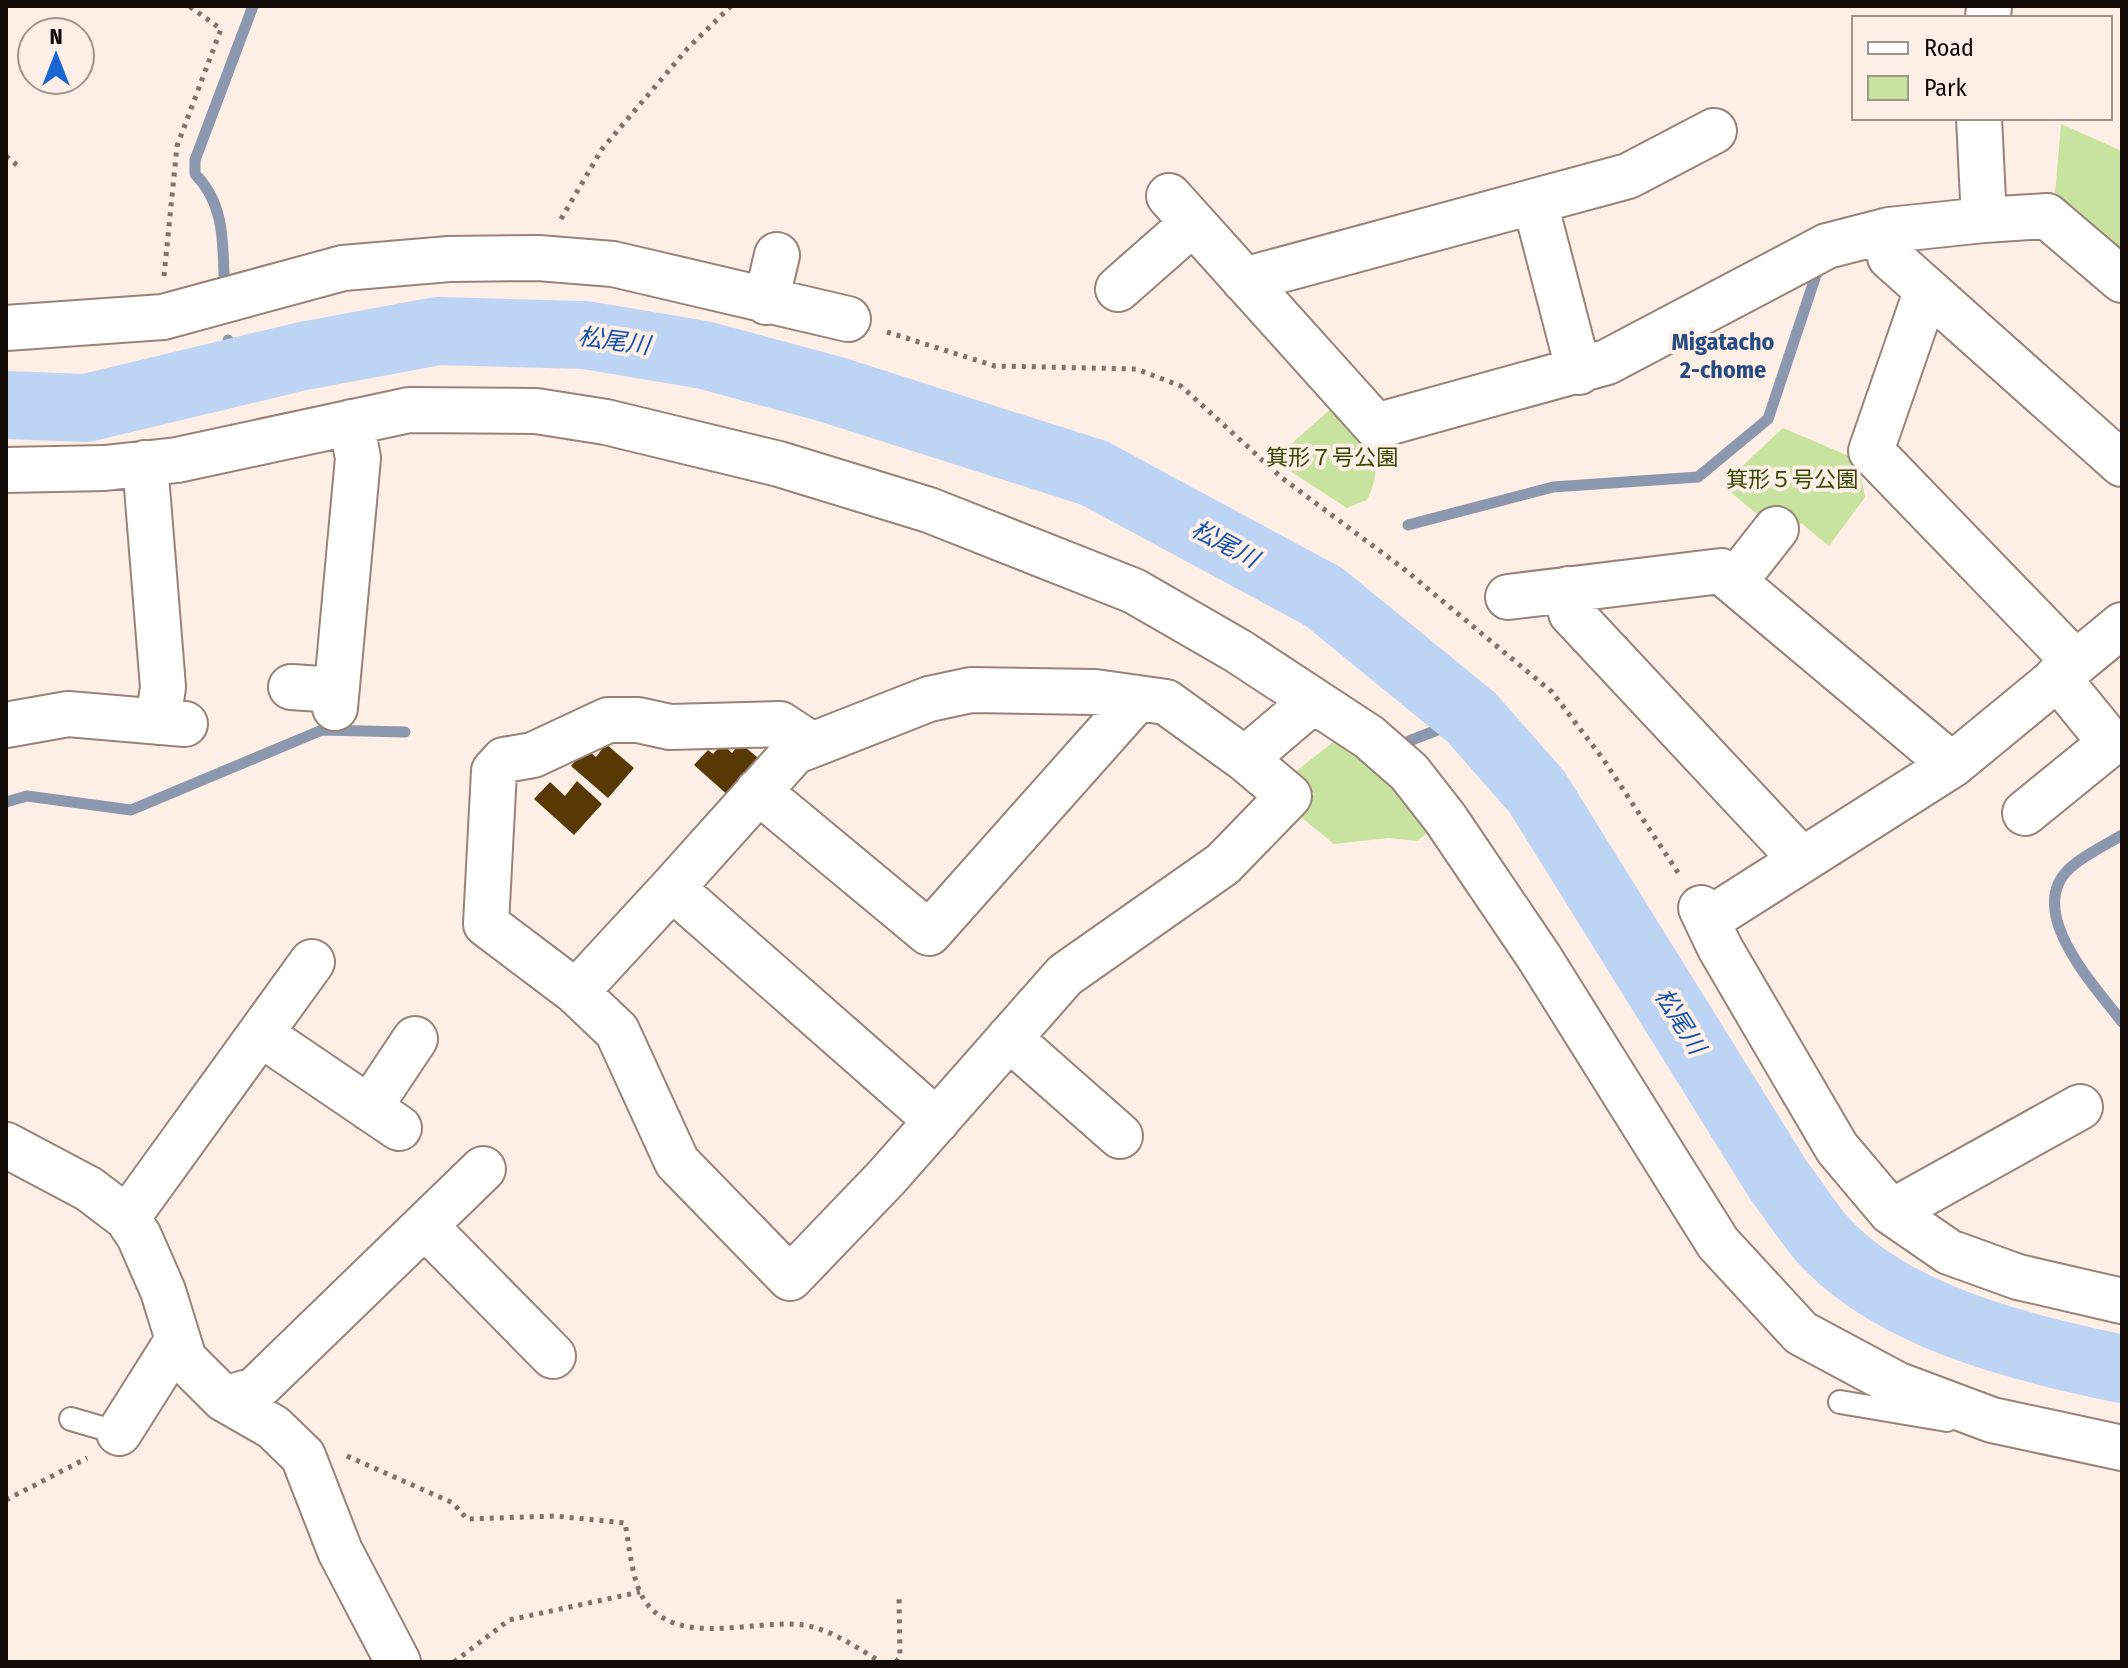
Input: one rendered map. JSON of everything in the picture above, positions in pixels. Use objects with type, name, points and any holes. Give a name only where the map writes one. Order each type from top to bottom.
[{"type":"street","points":[[1979,120],[1984,220]]},
{"type":"street","points":[[1244,280],[1628,176],[1714,131]]},
{"type":"street","points":[[1535,203],[1579,372]]},
{"type":"street","points":[[1118,289],[1181,210],[1376,426],[1607,362],[1827,246],[1889,230],[2047,216],[2122,280]]},
{"type":"street","points":[[1889,230],[1890,257],[2122,464]]},
{"type":"street","points":[[766,302],[777,255]]},
{"type":"street","points":[[6,328],[163,317],[343,268],[449,259],[538,258],[613,264],[848,319]]},
{"type":"street","points":[[1926,292],[1871,451],[2066,670],[2111,743],[2025,813]]},
{"type":"street","points":[[6,470],[105,468],[145,463],[409,410],[536,411],[606,422],[779,464],[929,510],[1134,591],[1238,651],[1369,737],[1409,772],[1445,818],[1539,957],[1718,1243],[1801,1333],[1896,1384],[1992,1420],[2122,1448]]},
{"type":"street","points":[[291,687],[336,699],[358,458],[351,422]]},
{"type":"street","points":[[6,725],[68,714],[173,723],[138,584],[145,463]]},
{"type":"street","points":[[1735,581],[1776,529]]},
{"type":"street","points":[[1508,597],[1721,571],[1952,765]]},
{"type":"street","points":[[1568,589],[1571,613],[1802,860]]},
{"type":"street","points":[[2122,625],[1952,765],[1802,860],[1704,914],[1720,948],[1837,1148],[1891,1212],[1949,1252],[2018,1277],[2122,1301]]},
{"type":"street","points":[[576,992],[794,752],[812,745],[929,699],[971,690],[1095,692],[1166,702],[1245,759],[1289,796],[1223,864],[1065,975],[937,1121],[790,1278],[677,1162],[617,1031],[576,992],[486,924],[494,771],[504,760],[533,755],[608,720],[638,720],[670,727],[780,724],[812,745]]},
{"type":"street","points":[[758,791],[929,933],[1138,698]]},
{"type":"street","points":[[1245,759],[1313,701]]},
{"type":"street","points":[[672,888],[937,1121]]},
{"type":"street","points":[[127,1218],[312,962]]},
{"type":"street","points":[[262,1035],[384,1118],[415,1039]]},
{"type":"street","points":[[1009,1038],[1120,1136]]},
{"type":"street","points":[[1891,1212],[2080,1107]]},
{"type":"street","points":[[6,1145],[89,1189],[127,1218],[139,1236],[163,1291],[184,1359],[224,1399],[273,1427],[303,1456],[340,1551],[398,1662]]},
{"type":"street","points":[[224,1399],[255,1390],[483,1169]]},
{"type":"street","points":[[425,1226],[553,1356]]},
{"type":"street","points":[[119,1433],[177,1341]]},
{"type":"lane","points":[[1840,1402],[1938,1420],[1992,1420]]},
{"type":"lane","points":[[71,1419],[119,1433]]},
{"type":"path","points":[[163,317],[165,236],[177,146],[221,29],[189,6]]},
{"type":"path","points":[[538,258],[602,149],[688,48],[731,6]]},
{"type":"path","points":[[6,156],[18,166]]},
{"type":"path","points":[[848,319],[995,366],[1136,369],[1181,386],[1282,478],[1404,569],[1552,692],[1603,759],[1704,914]]},
{"type":"path","points":[[6,1500],[104,1449],[119,1433]]},
{"type":"path","points":[[303,1456],[345,1456],[453,1503],[467,1519],[555,1516],[625,1523],[641,1592],[653,1611],[675,1625],[700,1628],[805,1625],[881,1662]]},
{"type":"path","points":[[454,1662],[509,1620],[641,1592]]},
{"type":"path","points":[[896,1662],[900,1657],[899,1598]]},
{"type":"green space","points":[[2061,124],[2122,151],[2122,265],[2054,205]]},
{"type":"green space","name":"箕形７号公園","points":[[1335,405],[1364,437],[1374,459],[1373,485],[1367,500],[1347,508],[1273,460]]},
{"type":"green space","name":"箕形５号公園","points":[[1783,428],[1858,460],[1865,497],[1829,546],[1801,523],[1787,539],[1722,485]]},
{"type":"green space","points":[[1336,740],[1372,767],[1380,758],[1434,828],[1417,841],[1389,838],[1334,844],[1296,813],[1314,794],[1295,772]]},
{"type":"building","points":[[740,743],[762,761],[730,797],[694,765],[708,750],[713,754],[722,744],[732,753]]},
{"type":"building","points":[[606,744],[634,768],[608,798],[571,766],[586,749],[596,757]]},
{"type":"building","points":[[577,781],[602,804],[574,835],[534,799],[550,782],[565,796]]},
{"type":"waterway","points":[[224,275],[220,221],[211,196],[195,174],[195,160],[253,6]]},
{"type":"waterway","points":[[1408,525],[1553,487],[1698,477],[1768,419],[1816,275]]},
{"type":"waterway","name":"松尾川","points":[[6,405],[86,408],[303,356],[438,331],[585,335],[704,355],[830,389],[1094,473],[1324,597],[1471,717],[1537,792],[1779,1181],[1811,1226],[1852,1267],[1923,1310],[1962,1326],[2003,1340],[2122,1369]]},
{"type":"waterway","points":[[228,340],[231,374]]},
{"type":"waterway","points":[[1409,741],[1471,717]]},
{"type":"waterway","points":[[6,802],[27,796],[131,810],[322,730],[405,732]]},
{"type":"waterway","points":[[2122,835],[2070,868],[2058,885],[2054,905],[2068,948],[2122,1022]]},
{"type":"district","name":"Migatacho 2-chome","points":[[1723,356]]}]
